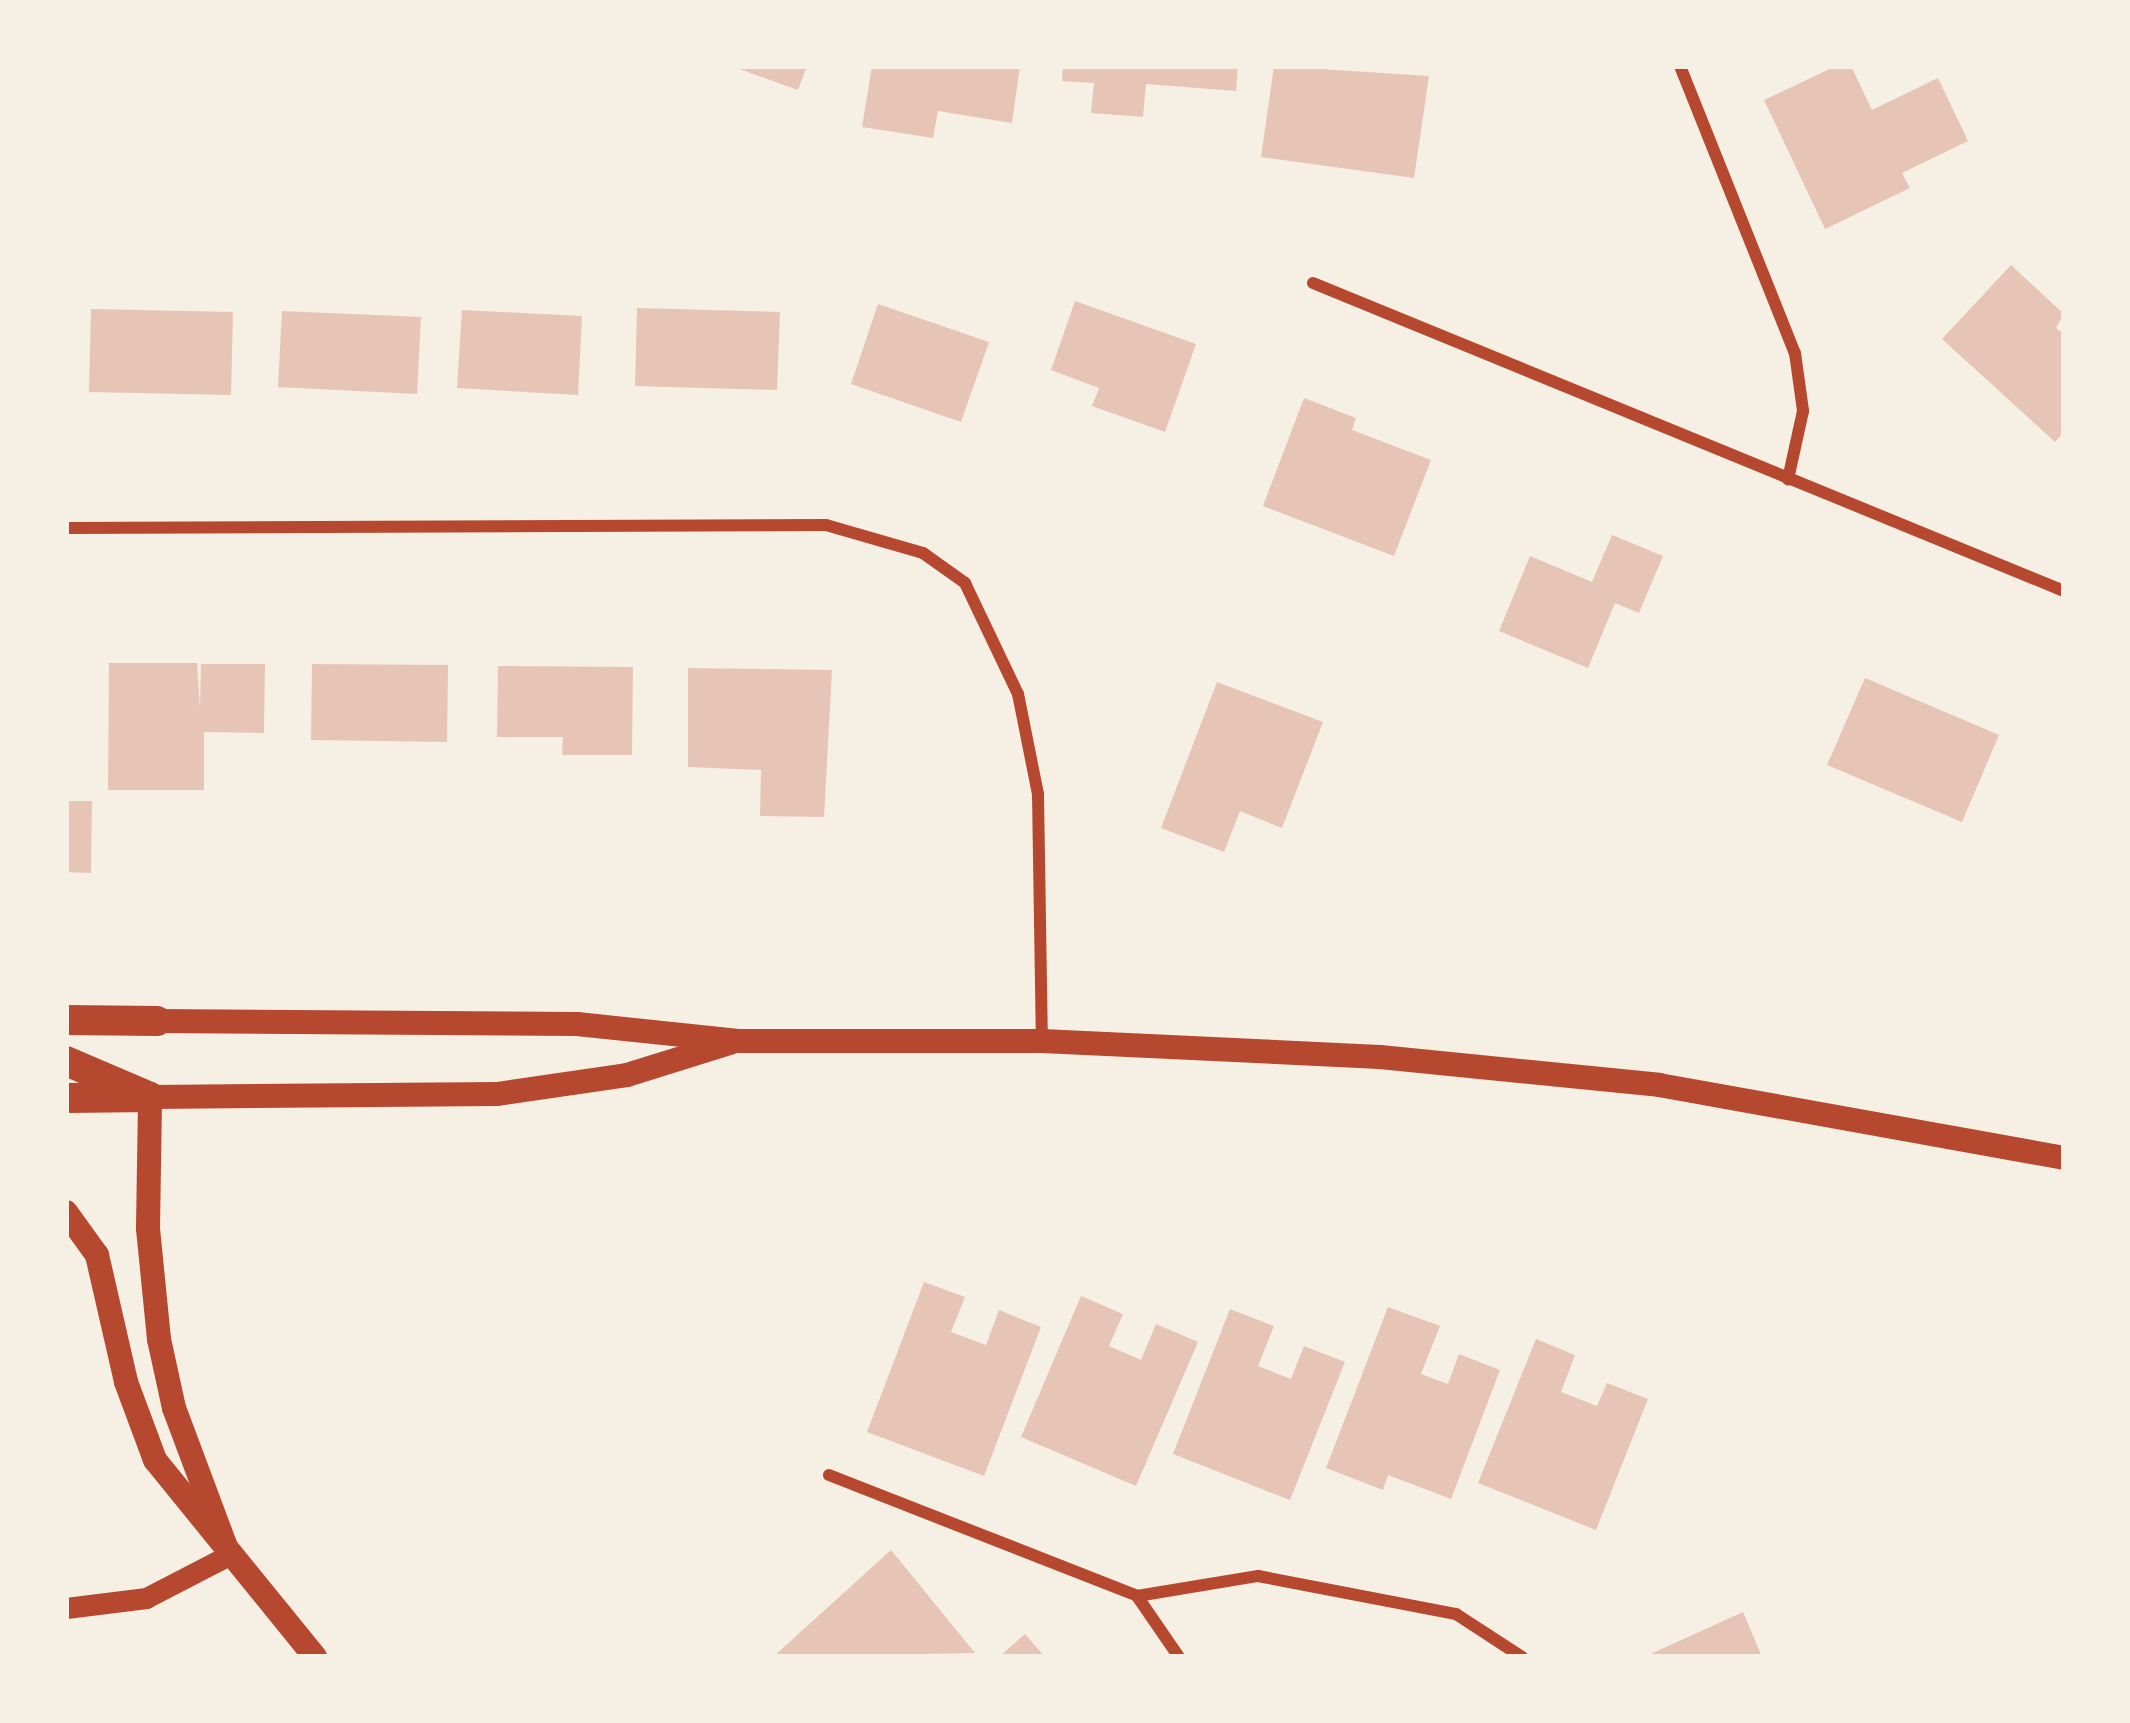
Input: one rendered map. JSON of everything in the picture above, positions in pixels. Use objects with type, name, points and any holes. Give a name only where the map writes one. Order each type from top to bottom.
[{"type":"main road","points":[[66,1020],[577,1024],[738,1041],[1042,1041],[1523,1069],[1791,1105],[2064,1158]]},
{"type":"main road","points":[[66,1098],[497,1094],[627,1075],[738,1041]]},
{"type":"main road","points":[[66,1061],[150,1097]]},
{"type":"main road","points":[[150,1097],[148,1228],[159,1339],[174,1408],[229,1555]]},
{"type":"main road","points":[[66,1212],[97,1255],[126,1382],[155,1460],[315,1657]]},
{"type":"street","points":[[1680,66],[1795,353],[1803,410],[1788,478]]},
{"type":"street","points":[[1313,284],[2064,591]]},
{"type":"street","points":[[66,528],[826,525],[923,553],[965,584],[1018,694],[1038,794],[1042,1041]]},
{"type":"street","points":[[829,1474],[1137,1596],[1258,1576],[1456,1615],[1521,1655]]},
{"type":"street","points":[[66,1608],[146,1598],[229,1555]]},
{"type":"street","points":[[1137,1596],[1179,1657]]},
{"type":"building","points":[[731,66],[807,66],[798,90]]},
{"type":"building","points":[[872,66],[1020,66],[1012,123],[938,111],[933,138],[862,127]]},
{"type":"building","points":[[1063,66],[1238,66],[1236,91],[1146,84],[1143,117],[1091,113],[1094,83],[1062,81]]},
{"type":"building","points":[[1274,66],[1429,76],[1414,178],[1261,157]]},
{"type":"building","points":[[1836,66],[1851,66],[1872,110],[1938,78],[1968,141],[1902,173],[1910,188],[1825,229],[1764,100]]},
{"type":"building","points":[[2011,265],[2064,314],[2056,328],[2064,334],[2064,432],[2055,442],[1942,339]]},
{"type":"building","points":[[1075,301],[1196,344],[1165,432],[1092,406],[1099,388],[1051,370]]},
{"type":"building","points":[[878,304],[989,342],[961,422],[851,384]]},
{"type":"building","points":[[637,308],[780,312],[777,390],[635,386]]},
{"type":"building","points":[[91,309],[233,312],[231,395],[89,392]]},
{"type":"building","points":[[462,310],[582,316],[578,395],[457,388]]},
{"type":"building","points":[[282,311],[421,317],[417,394],[278,387]]},
{"type":"building","points":[[1304,398],[1356,418],[1352,430],[1431,460],[1394,556],[1263,506]]},
{"type":"building","points":[[1612,535],[1663,556],[1639,613],[1615,603],[1588,668],[1499,631],[1530,556],[1592,582]]},
{"type":"building","points":[[109,663],[197,663],[200,709],[201,664],[265,664],[264,733],[204,732],[204,790],[108,790]]},
{"type":"building","points":[[312,664],[448,665],[447,742],[311,740]]},
{"type":"building","points":[[498,666],[633,667],[632,755],[562,755],[563,737],[497,737]]},
{"type":"building","points":[[688,668],[832,670],[824,817],[760,816],[761,770],[688,767]]},
{"type":"building","points":[[1865,678],[1999,735],[1962,822],[1827,765]]},
{"type":"building","points":[[1217,682],[1323,722],[1282,828],[1240,811],[1224,852],[1161,828]]},
{"type":"building","points":[[66,801],[92,801],[91,873],[66,872]]},
{"type":"building","points":[[924,1282],[965,1297],[951,1332],[986,1345],[999,1310],[1041,1327],[984,1476],[867,1432]]},
{"type":"building","points":[[1081,1296],[1123,1314],[1109,1346],[1141,1360],[1156,1324],[1198,1342],[1136,1486],[1021,1437]]},
{"type":"building","points":[[1388,1307],[1440,1326],[1421,1374],[1448,1384],[1459,1354],[1500,1370],[1451,1499],[1388,1475],[1383,1490],[1326,1468]]},
{"type":"building","points":[[1230,1309],[1274,1326],[1258,1366],[1291,1379],[1304,1346],[1345,1362],[1290,1500],[1173,1454]]},
{"type":"building","points":[[1536,1339],[1575,1355],[1561,1392],[1597,1406],[1607,1383],[1648,1399],[1596,1530],[1478,1483]]},
{"type":"building","points":[[891,1550],[975,1653],[773,1657]]},
{"type":"building","points":[[1743,1612],[1762,1657],[1644,1657]]},
{"type":"building","points":[[1025,1634],[1045,1657],[999,1657]]}]
